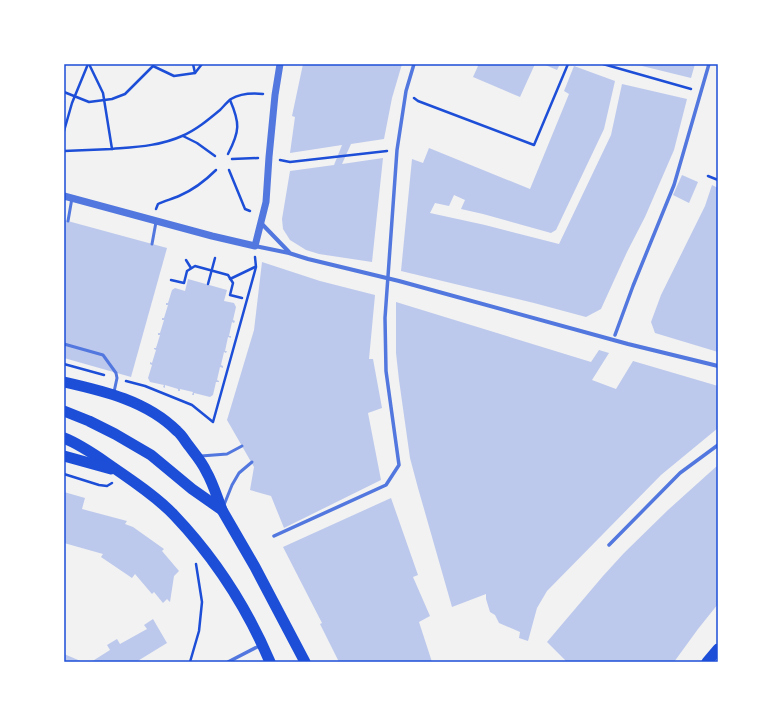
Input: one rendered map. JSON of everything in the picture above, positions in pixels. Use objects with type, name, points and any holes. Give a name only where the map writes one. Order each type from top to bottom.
[{"type":"highway","points":[[64,382],[114,395],[147,408],[165,420],[178,432],[206,470],[222,510],[305,662]]},
{"type":"highway","points":[[64,411],[115,434],[151,455],[222,510]]},
{"type":"highway","points":[[64,438],[74,442],[120,472],[158,500],[174,514],[232,588],[270,662]]},
{"type":"highway","points":[[64,456],[120,472]]},
{"type":"highway","points":[[707,662],[718,649]]},
{"type":"street","points":[[255,246],[262,224],[266,202],[268,157],[274,95],[280,64]]},
{"type":"street","points":[[274,536],[386,485],[399,465],[386,371],[384,318],[396,150],[406,91],[414,64]]},
{"type":"street","points":[[615,335],[632,286],[674,185],[709,64]]},
{"type":"street","points":[[64,196],[212,236],[289,253],[387,278],[628,344],[718,366]]},
{"type":"street","points":[[262,224],[289,253]]},
{"type":"street","points":[[609,545],[680,473],[718,445]]},
{"type":"street","points":[[228,662],[262,644]]},
{"type":"lane","points":[[68,220],[72,198]]},
{"type":"lane","points":[[152,244],[156,220]]},
{"type":"lane","points":[[64,344],[103,355],[116,373],[117,378],[114,395]]},
{"type":"lane","points":[[197,456],[227,454],[242,446]]},
{"type":"lane","points":[[222,510],[232,485],[239,473],[252,462]]},
{"type":"path","points":[[64,131],[72,103],[88,64]]},
{"type":"path","points":[[88,64],[104,93],[112,149]]},
{"type":"path","points":[[193,64],[195,73]]},
{"type":"path","points":[[64,92],[89,102],[112,99],[125,94],[153,66],[174,76],[195,73],[202,64]]},
{"type":"path","points":[[406,91],[418,101],[534,145],[568,64]]},
{"type":"path","points":[[603,64],[701,91]]},
{"type":"path","points":[[64,151],[147,146],[167,142],[206,123],[230,100],[250,92],[274,95]]},
{"type":"path","points":[[228,154],[237,134],[238,124],[230,100]]},
{"type":"path","points":[[182,136],[197,143],[215,156]]},
{"type":"path","points":[[232,159],[268,157],[290,162],[396,150]]},
{"type":"path","points":[[158,204],[179,196],[194,188],[206,180],[216,170]]},
{"type":"path","points":[[229,170],[245,209],[250,211]]},
{"type":"path","points":[[708,176],[718,180]]},
{"type":"path","points":[[208,284],[215,258]]},
{"type":"path","points":[[186,260],[191,268]]},
{"type":"path","points":[[171,280],[184,283],[187,271],[195,266],[228,275],[233,283],[230,295],[242,298]]},
{"type":"path","points":[[64,364],[145,386],[192,405],[213,422],[256,267],[230,279]]},
{"type":"path","points":[[64,474],[107,486]]},
{"type":"path","points":[[190,662],[199,631],[202,602],[196,563]]},
{"type":"building","points":[[303,64],[402,64],[392,98],[384,139],[351,144],[342,164],[383,158],[372,262],[319,254],[306,250],[290,240],[283,229],[282,219],[290,171],[334,165],[342,145],[290,153],[295,117],[292,116]]},
{"type":"building","points":[[475,64],[535,64],[520,97],[473,77],[478,66]]},
{"type":"building","points":[[543,64],[560,64],[557,70]]},
{"type":"building","points":[[634,64],[695,64],[691,78]]},
{"type":"building","points":[[574,66],[615,81],[604,129],[556,230],[551,233],[461,209],[465,200],[454,195],[449,206],[435,203],[430,213],[559,244],[611,135],[622,84],[687,99],[674,150],[645,217],[601,309],[586,317],[401,271],[412,159],[423,163],[429,148],[530,189],[569,94],[564,91]]},
{"type":"building","points":[[682,175],[698,182],[689,203],[673,195]]},
{"type":"building","points":[[712,185],[718,188],[718,352],[655,333],[651,322],[661,295],[705,206]]},
{"type":"building","points":[[64,220],[167,248],[131,377],[64,358]]},
{"type":"building","points":[[262,262],[320,281],[375,295],[369,359],[373,359],[382,408],[368,413],[381,480],[284,528],[271,496],[250,490],[254,467],[227,420],[254,330]]},
{"type":"building","points":[[188,279],[227,290],[224,301],[234,303],[236,307],[233,320],[235,321],[234,323],[232,322],[229,336],[231,336],[231,338],[228,337],[225,351],[227,351],[226,353],[224,352],[221,365],[223,368],[220,367],[217,380],[219,382],[216,382],[213,395],[210,397],[194,393],[194,395],[192,395],[193,392],[180,389],[180,391],[178,391],[178,389],[165,385],[165,388],[163,387],[164,385],[150,382],[148,378],[152,365],[150,362],[152,363],[156,350],[154,348],[156,348],[160,335],[158,335],[158,333],[160,333],[164,320],[162,320],[162,318],[164,318],[168,305],[166,305],[166,303],[168,303],[172,290],[175,288],[185,291]]},
{"type":"building","points":[[396,302],[591,362],[599,350],[609,353],[592,380],[616,389],[633,361],[718,386],[718,428],[661,475],[547,591],[537,608],[528,641],[519,638],[520,632],[499,623],[495,615],[490,612],[486,594],[452,607],[410,458],[396,353]]},
{"type":"building","points":[[718,465],[718,604],[674,662],[567,662],[547,642],[624,553],[668,510]]},
{"type":"building","points":[[64,492],[85,498],[82,509],[127,521],[125,524],[133,527],[164,549],[162,551],[179,571],[174,576],[170,602],[167,599],[163,603],[154,592],[152,594],[135,574],[132,578],[101,557],[103,554],[64,543]]},
{"type":"building","points":[[391,498],[418,575],[413,577],[430,616],[419,622],[432,662],[339,662],[320,624],[322,623],[283,547]]},
{"type":"building","points":[[153,619],[167,643],[136,662],[91,662],[110,650],[107,645],[117,639],[120,644],[147,629],[144,625]]},
{"type":"building","points":[[64,654],[83,662],[64,662]]}]
